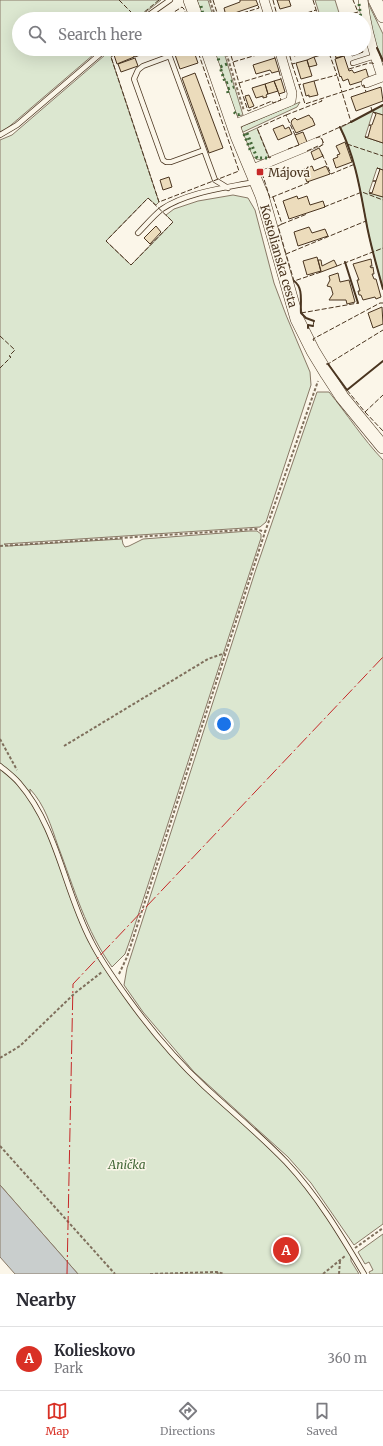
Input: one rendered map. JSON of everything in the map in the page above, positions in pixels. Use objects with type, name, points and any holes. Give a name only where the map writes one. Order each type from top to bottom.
[{"type":"street","points":[[190,0],[194,12]]},
{"type":"street","points":[[264,0],[268,12]]},
{"type":"street","points":[[363,0],[365,12]]},
{"type":"street","points":[[375,0],[383,16]]},
{"type":"street","points":[[366,83],[382,77],[371,40]]},
{"type":"street","name":"Kostolianska cesta","points":[[209,56],[233,125],[266,209],[297,319],[313,351],[342,397],[383,447]]},
{"type":"street","points":[[233,125],[291,101],[292,93],[281,56]]},
{"type":"street","points":[[253,176],[318,142]]},
{"type":"lane","points":[[153,12],[170,0]]},
{"type":"lane","points":[[0,137],[30,115],[98,56]]},
{"type":"lane","points":[[204,150],[171,162],[166,162],[163,160],[134,79],[138,70],[143,66],[170,56],[215,180],[228,188]]},
{"type":"lane","points":[[353,63],[375,56]]},
{"type":"lane","points":[[138,233],[155,215],[181,200],[199,194],[228,188],[253,176]]},
{"type":"lane","points":[[0,766],[16,780],[30,798],[48,829],[85,929],[97,954],[116,982],[147,1025],[176,1058],[203,1085],[265,1140],[303,1181],[364,1274]]},
{"type":"path","points":[[210,0],[214,12]]},
{"type":"path","points":[[227,56],[246,120]]},
{"type":"path","points":[[116,982],[127,957],[265,532],[317,382],[327,374]]},
{"type":"path","points":[[0,546],[256,529],[265,532]]},
{"type":"path","points":[[64,746],[208,659],[226,653]]},
{"type":"path","points":[[0,739],[20,777],[16,780]]},
{"type":"path","points":[[0,1058],[20,1046],[75,993],[107,969]]},
{"type":"path","points":[[0,1146],[115,1274]]},
{"type":"path","points":[[323,1274],[383,1228]]},
{"type":"path","points":[[339,1274],[340,1261]]},
{"type":"path","points":[[150,1274],[224,1274]]},
{"type":"green space","points":[[0,0],[161,0],[146,12],[12,12],[12,56],[92,56],[0,133]]},
{"type":"green space","points":[[197,0],[208,0],[212,12],[201,12]]},
{"type":"green space","points":[[315,0],[335,0],[339,12],[319,12]]},
{"type":"green space","points":[[366,2],[368,3],[383,34],[383,61],[374,39],[371,25],[371,12],[368,12]]},
{"type":"green space","name":"Anička","points":[[104,56],[112,56],[111,57],[159,202],[156,205],[148,198],[106,241],[131,265],[173,222],[166,215],[174,209],[198,201],[233,195],[248,198],[255,210],[274,283],[310,372],[311,385],[266,522],[260,527],[4,544],[8,546],[122,539],[125,547],[143,539],[249,531],[257,531],[261,534],[261,538],[130,940],[125,954],[112,967],[88,924],[47,816],[40,802],[30,789],[30,798],[41,816],[85,929],[116,982],[176,1058],[303,1181],[351,1252],[351,1261],[359,1274],[78,1274],[0,1185],[0,140],[12,135]]},
{"type":"green space","points":[[215,56],[225,56],[243,115],[236,116]]},
{"type":"green space","points":[[300,102],[297,107],[241,133],[240,129],[243,126]]},
{"type":"green space","points":[[383,105],[383,115],[373,112],[365,137],[383,143],[383,170],[377,168],[369,192],[383,197],[383,289],[350,150],[340,128]]},
{"type":"green space","points":[[257,128],[270,159],[257,159],[251,155],[246,145],[242,135]]},
{"type":"green space","points":[[317,392],[329,392],[383,460],[383,1224],[354,1245],[311,1183],[288,1157],[194,1072],[143,1012],[124,985],[127,968],[256,569]]},
{"type":"green space","points":[[383,1234],[383,1274],[370,1274],[369,1272],[373,1270],[369,1262],[365,1264],[358,1252]]},
{"type":"shaded area","points":[[0,1185],[78,1274],[15,1274],[0,1257]]},
{"type":"building","points":[[240,0],[256,0],[258,5],[238,12],[225,12],[224,8],[240,2]]},
{"type":"building","points":[[277,0],[289,0],[291,6],[280,9]]},
{"type":"building","points":[[114,56],[134,56],[134,57],[117,64]]},
{"type":"building","points":[[175,56],[196,56],[198,63],[180,69]]},
{"type":"building","points":[[344,56],[349,71],[352,70],[354,73],[366,69],[369,79],[350,85],[348,79],[343,81],[341,76],[340,77],[335,59]]},
{"type":"building","points":[[314,57],[317,65],[309,67],[307,60]]},
{"type":"building","points":[[135,58],[138,66],[121,72],[118,64]]},
{"type":"building","points":[[275,58],[279,71],[272,73],[270,70],[256,74],[253,65]]},
{"type":"building","points":[[307,60],[312,76],[301,79],[296,63]]},
{"type":"building","points":[[195,73],[223,148],[209,153],[182,78]]},
{"type":"building","points":[[281,79],[285,92],[279,94],[274,81]]},
{"type":"building","points":[[274,81],[278,91],[268,94],[265,84]]},
{"type":"building","points":[[314,81],[318,95],[309,97],[309,95],[306,96],[303,84]]},
{"type":"building","points":[[265,84],[268,94],[266,95],[267,97],[263,98],[263,96],[256,98],[252,88]]},
{"type":"building","points":[[381,87],[383,101],[356,111],[351,97]]},
{"type":"building","points":[[249,95],[254,106],[249,108],[245,96]]},
{"type":"building","points":[[373,112],[383,115],[383,143],[365,137],[368,137],[371,126],[369,125],[372,125],[376,114]]},
{"type":"building","points":[[309,115],[315,125],[296,133],[291,123],[292,120],[295,118],[297,120]]},
{"type":"building","points":[[283,125],[285,129],[289,127],[292,134],[278,140],[273,129]]},
{"type":"building","points":[[303,132],[307,142],[299,145],[295,135]]},
{"type":"building","points":[[345,142],[352,162],[336,168],[333,159],[338,157],[337,155],[340,154],[336,146]]},
{"type":"building","points":[[319,148],[323,156],[314,160],[311,152]]},
{"type":"building","points":[[312,166],[314,171],[326,166],[330,174],[307,182],[302,170]]},
{"type":"building","points":[[380,169],[383,170],[383,197],[369,193],[372,193]]},
{"type":"building","points":[[169,177],[172,187],[163,190],[160,180]]},
{"type":"building","points":[[297,196],[298,199],[307,196],[310,205],[323,201],[325,207],[289,219],[283,201]]},
{"type":"building","points":[[156,226],[161,232],[150,244],[144,238]]},
{"type":"building","points":[[309,227],[312,233],[325,229],[328,236],[298,246],[294,232]]},
{"type":"building","points":[[317,257],[321,271],[307,275],[303,261]]},
{"type":"building","points":[[371,259],[372,266],[370,266],[371,268],[373,267],[374,274],[372,274],[374,279],[376,279],[381,297],[363,300],[361,295],[359,295],[358,291],[360,291],[357,280],[359,280],[353,264]]},
{"type":"building","points":[[318,260],[321,260],[322,266],[334,260],[337,266],[321,272]]},
{"type":"building","points":[[338,273],[340,282],[349,280],[355,302],[347,304],[346,300],[329,300],[333,294],[331,287],[327,286],[330,280],[329,276]]},
{"type":"building","points":[[382,307],[383,324],[373,328],[368,313]]},
{"type":"hedge","points":[[359,4],[360,12]]},
{"type":"hedge","points":[[201,6],[202,12]]},
{"type":"hedge","points":[[217,56],[219,61]]},
{"type":"hedge","points":[[227,64],[220,67],[225,82],[232,81]]},
{"type":"hedge","points":[[228,93],[227,89],[234,87]]},
{"type":"hedge","points":[[234,112],[237,115],[242,114]]},
{"type":"hedge","points":[[247,133],[257,158],[269,158]]},
{"type":"hedge","points":[[244,134],[251,152]]},
{"type":"fence","points":[[119,0],[131,12]]},
{"type":"fence","points":[[144,12],[159,0]]},
{"type":"fence","points":[[213,0],[217,12]]},
{"type":"fence","points":[[273,0],[276,12]]},
{"type":"fence","points":[[313,0],[317,12]]},
{"type":"fence","points":[[353,0],[358,12]]},
{"type":"fence","points":[[246,12],[259,8],[258,5]]},
{"type":"fence","points":[[174,12],[182,7],[185,12]]},
{"type":"fence","points":[[310,12],[316,10]]},
{"type":"fence","points":[[112,56],[111,57],[159,202],[239,171],[199,56]]},
{"type":"fence","points":[[231,56],[233,62],[253,56]]},
{"type":"fence","points":[[290,56],[292,64],[296,63]]},
{"type":"fence","points":[[314,81],[337,75],[330,56]]},
{"type":"fence","points":[[233,62],[239,83],[272,73]]},
{"type":"fence","points":[[349,69],[369,63],[373,63],[374,66]]},
{"type":"fence","points":[[292,64],[299,85],[301,84]]},
{"type":"fence","points":[[279,71],[281,79]]},
{"type":"fence","points":[[299,85],[305,104],[342,92],[337,75]]},
{"type":"fence","points":[[239,83],[248,111],[272,101],[273,103],[281,100],[279,94]]},
{"type":"fence","points":[[316,138],[351,122],[342,92],[364,85],[366,92]]},
{"type":"fence","points":[[286,115],[322,101],[321,99]]},
{"type":"fence","points":[[371,107],[372,111]]},
{"type":"fence","points":[[271,157],[269,158],[257,128],[286,115],[295,135]]},
{"type":"fence","points":[[319,147],[324,144],[321,137]]},
{"type":"fence","points":[[347,144],[383,156]]},
{"type":"fence","points":[[288,149],[299,145]]},
{"type":"fence","points":[[307,151],[318,146]]},
{"type":"fence","points":[[322,154],[331,174],[355,164]]},
{"type":"fence","points":[[264,168],[261,170],[270,198],[310,182]]},
{"type":"fence","points":[[324,207],[362,192],[383,200]]},
{"type":"fence","points":[[273,197],[282,224],[307,214]]},
{"type":"fence","points":[[148,198],[173,222],[131,265],[106,241],[148,198]]},
{"type":"fence","points":[[321,272],[294,281],[286,254],[366,221]]},
{"type":"fence","points":[[282,224],[278,226],[286,254]]},
{"type":"fence","points":[[337,266],[383,248]]},
{"type":"fence","points":[[301,313],[358,303]]},
{"type":"fence","points":[[314,341],[313,339],[380,303],[383,303]]},
{"type":"fence","points":[[313,326],[314,321]]},
{"type":"fence","points":[[326,364],[383,330]]},
{"type":"fence","points":[[0,336],[15,350],[9,356],[11,357],[0,368]]},
{"type":"fence","points":[[347,390],[365,412],[383,395]]},
{"type":"fence","points":[[365,412],[383,431]]},
{"type":"wall","points":[[377,48],[383,61]]},
{"type":"wall","points":[[351,122],[383,105]]},
{"type":"wall","points":[[340,127],[350,150],[383,289]]},
{"type":"wall","points":[[345,262],[358,303]]},
{"type":"wall","points":[[294,281],[299,288],[301,296],[301,313],[306,318],[314,321]]},
{"type":"wall","points":[[308,328],[308,325],[313,326]]},
{"type":"wall","points":[[328,364],[347,390],[383,361]]},
{"type":"power","points":[[67,1274],[73,984],[383,657]]},
{"type":"place","name":"Májová","points":[[260,172]]},
{"type":"place","name":"Kolieskovo","points":[[286,1250]]}]
